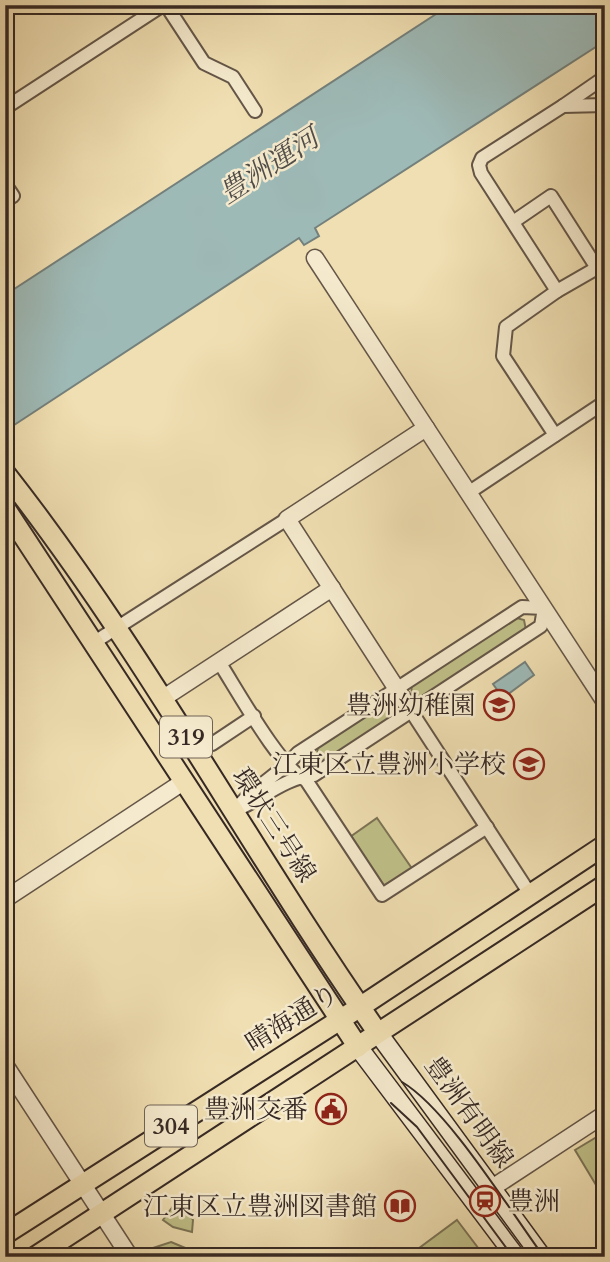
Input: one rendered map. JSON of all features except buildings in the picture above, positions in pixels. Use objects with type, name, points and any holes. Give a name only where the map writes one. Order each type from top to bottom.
[{"type":"main road","name":"環状三号線","points":[[5,473],[41,519],[162,699],[379,1033]]},
{"type":"main road","name":"環状三号線","points":[[5,508],[358,1047]]},
{"type":"main road","name":"晴海通り","points":[[5,1234],[82,1182],[360,1007],[605,845]]},
{"type":"main road","name":"304","points":[[35,1257],[605,886]]},
{"type":"main road","name":"豊洲有明線","points":[[379,1033],[542,1257]]},
{"type":"main road","name":"豊洲有明線","points":[[358,1047],[516,1257]]},
{"type":"street","points":[[5,108],[165,5],[204,64],[233,77],[255,111]]},
{"type":"street","points":[[557,291],[481,173],[479,165],[482,158],[605,77]]},
{"type":"street","points":[[563,106],[605,105]]},
{"type":"street","points":[[5,184],[13,196],[5,201]]},
{"type":"street","points":[[513,222],[551,196],[597,268],[557,291],[506,327],[503,356],[555,435]]},
{"type":"street","points":[[315,257],[605,702]]},
{"type":"street","points":[[468,493],[605,402]]},
{"type":"street","points":[[93,643],[426,428]]},
{"type":"street","points":[[287,519],[530,894]]},
{"type":"street","points":[[162,699],[332,588]]},
{"type":"street","points":[[234,811],[249,791],[288,764],[298,753],[397,688],[522,607],[544,608]]},
{"type":"street","points":[[211,825],[256,802],[297,776],[314,775],[541,626],[544,608]]},
{"type":"street","points":[[219,662],[288,764],[297,776],[306,780],[382,895],[487,827]]},
{"type":"street","points":[[212,744],[254,716]]},
{"type":"street","points":[[5,899],[183,782]]},
{"type":"street","points":[[5,1065],[130,1257]]},
{"type":"street","points":[[492,1188],[605,1114]]},
{"type":"green space","points":[[513,617],[524,620],[526,630],[420,699],[412,694],[411,684]]},
{"type":"green space","points":[[387,700],[396,704],[397,714],[325,761],[317,756],[318,744]]},
{"type":"green space","points":[[377,818],[413,870],[387,887],[383,886],[350,837]]},
{"type":"green space","points":[[605,1132],[605,1200],[575,1150]]},
{"type":"green space","points":[[179,1198],[193,1220],[192,1232],[173,1227],[163,1220]]},
{"type":"green space","points":[[457,1220],[485,1257],[407,1257]]},
{"type":"green space","points":[[171,1242],[195,1252],[154,1257],[153,1248]]},
{"type":"water","name":"豊洲運河","points":[[450,5],[605,5],[605,41],[315,228],[319,236],[304,245],[299,238],[5,431],[5,295]]},
{"type":"water","points":[[525,662],[534,675],[503,698],[493,684]]},
{"type":"tram line","points":[[402,1082],[420,1095],[458,1137],[544,1257]]},
{"type":"tram line","points":[[391,1103],[417,1127],[513,1257]]},
{"type":"place","name":"豊洲幼稚園","points":[[499,705]]},
{"type":"place","name":"江東区立豊洲小学校","points":[[529,764]]},
{"type":"place","name":"豊洲交番","points":[[331,1109]]},
{"type":"place","name":"豊洲","points":[[485,1201]]},
{"type":"place","name":"江東区立豊洲図書館","points":[[400,1206]]}]
